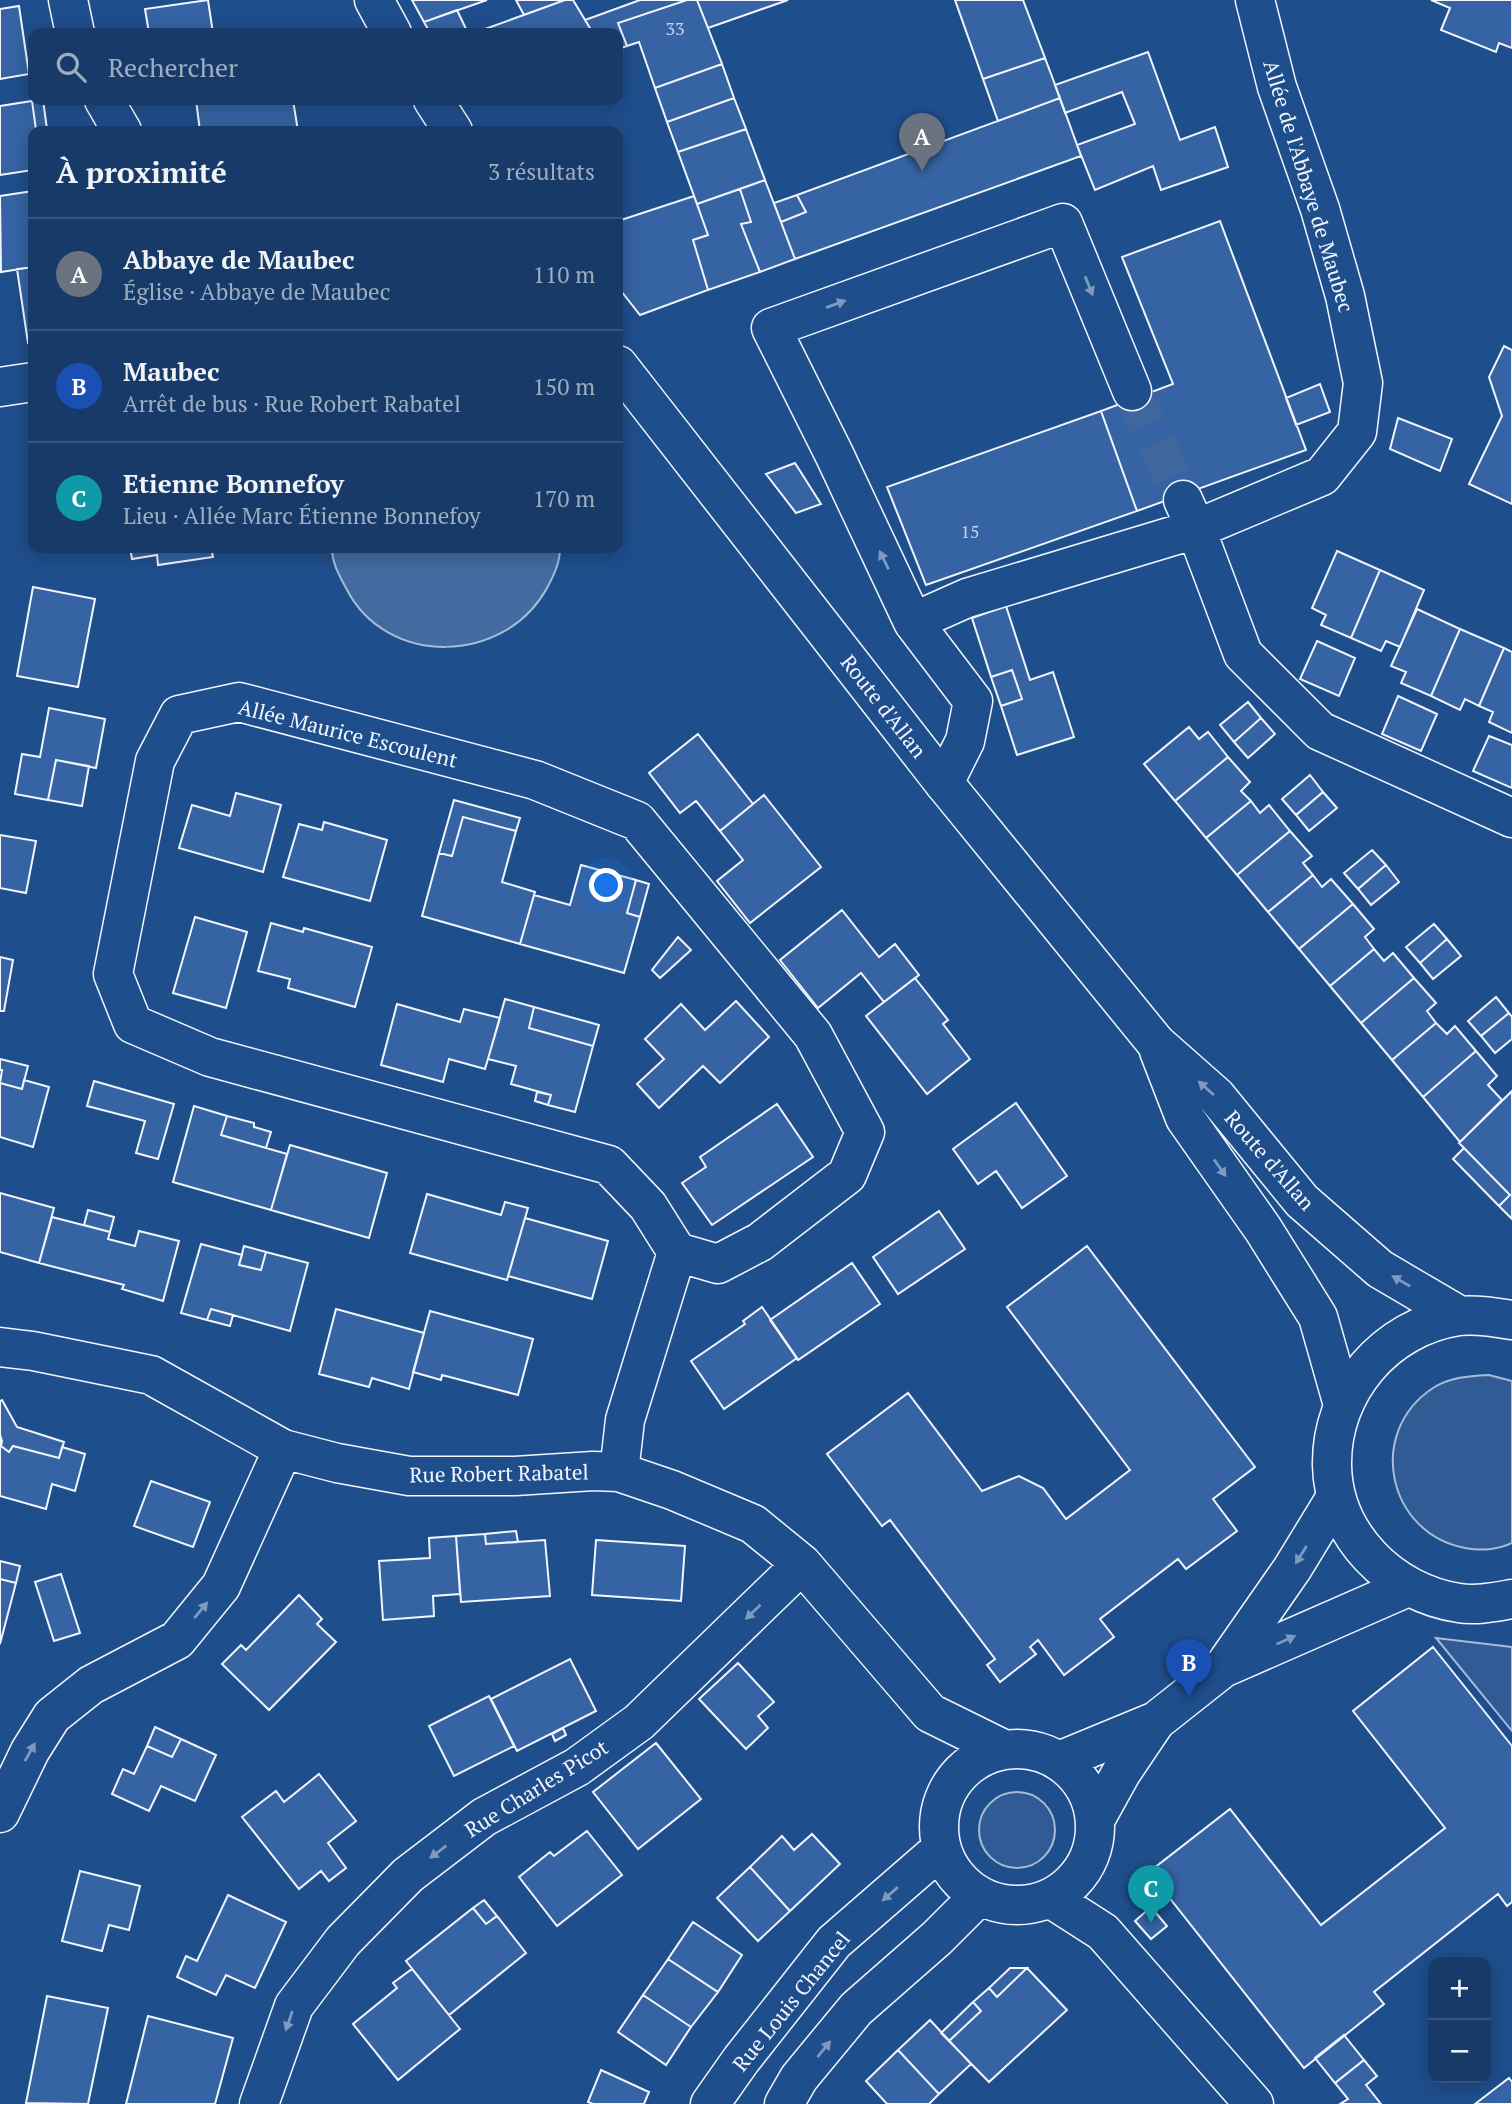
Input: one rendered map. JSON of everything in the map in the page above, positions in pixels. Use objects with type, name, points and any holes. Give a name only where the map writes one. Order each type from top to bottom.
[{"type":"street","points":[[68,0],[74,28]]},
{"type":"street","points":[[374,0],[389,28]]},
{"type":"street","name":"Allée de l'Abbaye de Maubec","points":[[913,622],[967,598],[1190,515],[1322,476],[1357,432],[1363,383],[1345,296],[1320,209],[1277,87],[1255,0]]},
{"type":"street","points":[[107,105],[119,126]]},
{"type":"street","points":[[436,105],[450,126]]},
{"type":"street","points":[[944,783],[965,741],[973,701],[913,622],[771,327],[1063,223],[1132,391]]},
{"type":"street","name":"Route d'Allan","points":[[623,371],[944,783],[1156,1042],[1216,1096],[1302,1201],[1380,1269],[1460,1316]]},
{"type":"street","points":[[0,387],[28,383]]},
{"type":"street","points":[[1190,515],[1243,654],[1320,731],[1512,818]]},
{"type":"street","name":"Allée Maurice Escoulent","points":[[239,702],[534,780],[637,821],[813,1035],[865,1132],[847,1175],[760,1242],[718,1264],[677,1252],[648,1206],[609,1165],[210,1057],[133,1024],[113,974],[155,761],[179,715],[239,702]]},
{"type":"street","name":"Route d'Allan","points":[[1156,1042],[1185,1118],[1263,1229],[1318,1317],[1343,1405]]},
{"type":"street","points":[[619,1472],[625,1420],[677,1252]]},
{"type":"street","points":[[1512,1320],[1489,1316],[1460,1316],[1430,1323],[1378,1354],[1358,1377],[1343,1405],[1334,1434],[1332,1466],[1336,1497],[1347,1524],[1363,1549],[1384,1570],[1408,1587],[1434,1598],[1461,1603],[1489,1603],[1512,1599]]},
{"type":"street","name":"Rue Robert Rabatel","points":[[0,1347],[33,1350],[151,1375],[283,1449],[337,1463],[409,1476],[619,1472],[672,1490],[753,1524],[802,1564],[930,1713],[1005,1750]]},
{"type":"street","points":[[0,1813],[30,1751],[52,1716],[91,1685],[177,1640],[221,1586],[283,1449]]},
{"type":"street","points":[[1223,1668],[1292,1569],[1336,1497]]},
{"type":"street","name":"Rue Charles Picot","points":[[260,2104],[294,2006],[343,1941],[408,1875],[484,1816],[576,1767],[639,1722],[802,1564]]},
{"type":"street","points":[[1059,1761],[1156,1721],[1223,1668],[1408,1587]]},
{"type":"street","name":"Rue Robert Rabatel","points":[[930,1713],[943,1769],[951,1783]]},
{"type":"street","points":[[1095,1819],[1121,1773],[1156,1721]]},
{"type":"street","points":[[1024,1749],[1059,1761],[1077,1777],[1089,1797],[1095,1819],[1094,1844],[1085,1867],[1070,1886],[1050,1898],[1026,1906],[1002,1905],[979,1896],[962,1884],[949,1868],[942,1849],[938,1824],[943,1800],[951,1783],[970,1765],[1005,1750],[1024,1749]]},
{"type":"street","name":"Rue Louis Chancel","points":[[710,2104],[741,2060],[834,1942],[942,1849]]},
{"type":"street","points":[[1085,1867],[1102,1932]]},
{"type":"street","points":[[784,2104],[799,2078],[856,2009],[937,1938],[979,1896]]},
{"type":"street","points":[[1050,1898],[1102,1932],[1254,2104]]},
{"type":"shaded area","points":[[332,553],[559,553],[558,564],[547,588],[528,613],[504,632],[475,643],[446,647],[416,643],[388,633],[364,614],[338,574]]},
{"type":"shaded area","points":[[1489,1375],[1512,1381],[1512,1543],[1495,1548],[1465,1548],[1438,1539],[1418,1523],[1403,1502],[1395,1479],[1393,1454],[1399,1429],[1412,1407],[1433,1388],[1453,1379]]},
{"type":"shaded area","points":[[1436,1638],[1512,1647],[1512,1731]]},
{"type":"shaded area","points":[[1010,1792],[1024,1792],[1038,1798],[1049,1809],[1055,1830],[1052,1845],[1044,1857],[1024,1868],[1010,1868],[996,1862],[985,1851],[979,1837],[979,1823],[985,1809],[996,1798]]},
{"type":"building","points":[[208,0],[212,28],[148,28],[145,9]]},
{"type":"building","points":[[412,0],[487,0],[424,22]]},
{"type":"building","points":[[516,0],[565,0],[524,15]]},
{"type":"building","points":[[565,0],[573,0],[590,28],[488,28]]},
{"type":"building","points":[[640,0],[687,0],[618,23],[620,28],[590,28],[585,20]]},
{"type":"building","points":[[687,0],[697,0],[722,64],[655,88],[639,42],[627,46],[623,28],[620,28],[618,23]]},
{"type":"building","points":[[697,0],[788,0],[708,28]]},
{"type":"building","points":[[955,0],[1023,0],[1045,58],[983,79]]},
{"type":"building","points":[[1431,0],[1512,0],[1512,48],[1499,43],[1496,52],[1441,30],[1450,8]]},
{"type":"building","points":[[19,6],[28,74],[0,79],[0,9]]},
{"type":"building","points":[[457,10],[466,28],[427,28],[424,22]]},
{"type":"building","points":[[1148,52],[1180,140],[1215,127],[1228,167],[1161,190],[1153,166],[1095,190],[1077,145],[1135,124],[1122,92],[1065,113],[1055,85]]},
{"type":"building","points":[[1045,58],[1060,98],[998,121],[983,79]]},
{"type":"building","points":[[722,64],[734,98],[667,122],[655,88]]},
{"type":"building","points":[[734,98],[746,129],[678,152],[667,122]]},
{"type":"building","points":[[1060,98],[1081,156],[795,259],[781,222],[806,212],[797,195]]},
{"type":"building","points":[[28,102],[28,105],[33,105],[35,126],[28,126],[28,171],[0,175],[0,106]]},
{"type":"building","points":[[33,105],[44,105],[47,126],[35,126]]},
{"type":"building","points":[[197,105],[294,105],[297,126],[199,126]]},
{"type":"building","points":[[746,129],[765,180],[697,204],[678,152]]},
{"type":"building","points":[[765,180],[795,259],[760,272],[741,224],[751,222],[740,189]]},
{"type":"building","points":[[740,189],[751,222],[741,224],[760,272],[708,290],[693,240],[708,235],[697,204]]},
{"type":"building","points":[[28,192],[28,268],[1,272],[0,196]]},
{"type":"building","points":[[797,195],[806,212],[781,222],[774,203]]},
{"type":"building","points":[[694,196],[708,235],[693,240],[708,290],[640,315],[623,293],[623,219]]},
{"type":"building","points":[[1220,221],[1306,450],[1137,511],[1101,411],[1173,384],[1122,257]]},
{"type":"building","points":[[28,268],[28,343],[17,269]]},
{"type":"building","points":[[1504,346],[1512,350],[1512,504],[1469,484],[1502,416],[1489,377]]},
{"type":"building","points":[[1320,384],[1330,412],[1296,425],[1286,398]]},
{"type":"building","points":[[1101,411],[1137,511],[926,585],[887,487]]},
{"type":"building","points":[[1398,418],[1452,439],[1440,471],[1390,449]]},
{"type":"building","points":[[795,463],[821,504],[796,513],[766,474]]},
{"type":"building","points":[[1337,551],[1380,570],[1351,638],[1321,625],[1326,615],[1312,608]]},
{"type":"building","points":[[131,553],[212,553],[213,557],[158,565],[157,555],[132,559]]},
{"type":"building","points":[[1380,570],[1424,590],[1400,647],[1386,641],[1381,651],[1351,638]]},
{"type":"building","points":[[33,587],[95,599],[78,687],[17,676]]},
{"type":"building","points":[[1006,606],[1030,680],[1053,672],[1074,737],[1017,755],[1001,706],[1022,699],[1012,670],[991,677],[972,618]]},
{"type":"building","points":[[1417,609],[1460,629],[1431,696],[1401,683],[1406,672],[1391,666]]},
{"type":"building","points":[[1460,629],[1504,648],[1479,706],[1465,699],[1460,710],[1431,696]]},
{"type":"building","points":[[1317,641],[1355,658],[1339,696],[1300,679]]},
{"type":"building","points":[[1504,648],[1512,652],[1512,733],[1489,722],[1493,712],[1479,706]]},
{"type":"building","points":[[1012,670],[1022,699],[1001,706],[991,677]]},
{"type":"building","points":[[1398,696],[1437,714],[1421,751],[1382,734]]},
{"type":"building","points":[[1248,702],[1261,718],[1234,742],[1220,725]]},
{"type":"building","points":[[49,708],[105,719],[96,768],[56,760],[48,800],[15,794],[22,754],[40,757]]},
{"type":"building","points":[[1261,718],[1275,734],[1248,758],[1234,742]]},
{"type":"building","points":[[1189,727],[1199,739],[1208,732],[1228,757],[1175,801],[1144,764]]},
{"type":"building","points":[[698,734],[753,804],[720,831],[696,801],[680,813],[649,773]]},
{"type":"building","points":[[1489,736],[1512,745],[1512,788],[1473,771]]},
{"type":"building","points":[[1228,757],[1250,782],[1241,791],[1251,801],[1206,838],[1175,801]]},
{"type":"building","points":[[56,760],[89,766],[82,806],[48,800]]},
{"type":"building","points":[[1310,775],[1323,792],[1296,815],[1282,799]]},
{"type":"building","points":[[1323,792],[1337,808],[1309,831],[1296,815]]},
{"type":"building","points":[[236,793],[281,805],[263,872],[179,848],[192,805],[230,816]]},
{"type":"building","points":[[764,795],[821,867],[750,923],[717,881],[743,860],[720,831]]},
{"type":"building","points":[[454,800],[520,818],[516,831],[463,817],[452,856],[439,853]]},
{"type":"building","points":[[1251,801],[1260,813],[1269,805],[1290,831],[1237,875],[1206,838]]},
{"type":"building","points":[[463,817],[516,831],[502,882],[535,892],[520,944],[422,916],[439,853],[452,856]]},
{"type":"building","points":[[324,822],[387,840],[370,901],[283,877],[299,824],[322,830]]},
{"type":"building","points":[[1290,831],[1312,856],[1303,863],[1313,875],[1268,912],[1237,875]]},
{"type":"building","points":[[0,835],[36,841],[26,893],[0,888]]},
{"type":"building","points":[[1372,850],[1386,865],[1358,889],[1344,873]]},
{"type":"building","points":[[581,865],[636,880],[627,913],[640,917],[624,973],[520,944],[534,895],[570,905]]},
{"type":"building","points":[[1386,865],[1399,882],[1371,905],[1358,889]]},
{"type":"building","points":[[1313,875],[1322,887],[1331,879],[1353,904],[1299,949],[1268,912]]},
{"type":"building","points":[[636,880],[649,884],[640,917],[627,913]]},
{"type":"building","points":[[1353,904],[1374,929],[1365,937],[1374,949],[1330,986],[1299,949]]},
{"type":"building","points":[[842,910],[879,957],[895,944],[919,975],[884,1002],[861,973],[818,1008],[780,960]]},
{"type":"building","points":[[195,917],[247,932],[226,1008],[173,993]]},
{"type":"building","points":[[271,923],[303,932],[304,928],[372,947],[355,1007],[288,988],[290,979],[258,971]]},
{"type":"building","points":[[1434,924],[1447,939],[1420,963],[1406,947]]},
{"type":"building","points":[[678,937],[691,950],[660,978],[652,970]]},
{"type":"building","points":[[1447,939],[1461,956],[1433,979],[1420,963]]},
{"type":"building","points":[[1374,949],[1384,961],[1393,953],[1414,978],[1361,1023],[1330,986]]},
{"type":"building","points":[[0,957],[13,960],[4,1011],[0,1011]]},
{"type":"building","points":[[915,978],[948,1020],[943,1024],[970,1059],[927,1094],[866,1016]]},
{"type":"building","points":[[1414,978],[1436,1003],[1427,1011],[1436,1023],[1392,1060],[1361,1023]]},
{"type":"building","points":[[1496,997],[1509,1013],[1481,1036],[1468,1021]]},
{"type":"building","points":[[505,999],[534,1007],[529,1028],[593,1046],[575,1112],[548,1105],[551,1095],[511,1084],[516,1066],[488,1059]]},
{"type":"building","points":[[736,1001],[769,1037],[720,1083],[703,1066],[659,1108],[637,1084],[664,1059],[645,1039],[681,1004],[705,1030]]},
{"type":"building","points":[[397,1004],[460,1022],[464,1009],[500,1018],[485,1069],[449,1059],[443,1082],[381,1065]]},
{"type":"building","points":[[534,1007],[599,1025],[593,1046],[529,1028]]},
{"type":"building","points":[[1509,1013],[1512,1017],[1512,1039],[1495,1053],[1481,1036]]},
{"type":"building","points":[[1436,1023],[1447,1034],[1455,1026],[1476,1051],[1423,1097],[1392,1060]]},
{"type":"building","points":[[1476,1051],[1497,1076],[1488,1085],[1502,1100],[1460,1142],[1423,1097]]},
{"type":"building","points":[[0,1059],[28,1066],[22,1089],[0,1083]]},
{"type":"building","points":[[24,1080],[49,1087],[33,1147],[0,1137],[0,1083],[22,1089]]},
{"type":"building","points":[[94,1081],[174,1104],[158,1159],[136,1153],[145,1121],[87,1106]]},
{"type":"building","points":[[1512,1091],[1512,1219],[1499,1206],[1510,1195],[1459,1143]]},
{"type":"building","points":[[537,1092],[551,1095],[548,1105],[535,1101]]},
{"type":"building","points":[[1016,1103],[1067,1176],[1022,1208],[996,1171],[978,1184],[953,1149]]},
{"type":"building","points":[[777,1104],[813,1157],[712,1225],[682,1183],[706,1167],[700,1157]]},
{"type":"building","points":[[194,1106],[227,1116],[221,1135],[287,1154],[271,1210],[173,1182]]},
{"type":"building","points":[[227,1116],[254,1123],[254,1127],[271,1132],[266,1148],[221,1135]]},
{"type":"building","points":[[290,1145],[387,1173],[369,1238],[271,1210]]},
{"type":"building","points":[[1464,1148],[1510,1195],[1499,1206],[1453,1159]]},
{"type":"building","points":[[0,1193],[54,1208],[39,1263],[0,1252]]},
{"type":"building","points":[[427,1194],[501,1215],[505,1202],[528,1208],[507,1280],[410,1253]]},
{"type":"building","points":[[88,1210],[114,1217],[110,1232],[84,1225]]},
{"type":"building","points":[[939,1211],[965,1249],[898,1294],[873,1257]]},
{"type":"building","points":[[52,1217],[110,1232],[108,1239],[135,1246],[139,1231],[179,1241],[163,1301],[122,1289],[124,1285],[39,1263]]},
{"type":"building","points":[[525,1218],[608,1241],[592,1299],[508,1276]]},
{"type":"building","points":[[201,1244],[242,1255],[239,1265],[261,1270],[266,1252],[308,1263],[290,1331],[211,1309],[207,1320],[181,1313]]},
{"type":"building","points":[[244,1246],[266,1252],[261,1270],[239,1265]]},
{"type":"building","points":[[1087,1246],[1255,1467],[1213,1499],[1237,1531],[1186,1569],[1178,1559],[1100,1619],[1114,1637],[1064,1675],[1038,1640],[1030,1647],[1036,1654],[1000,1682],[987,1665],[995,1659],[890,1520],[882,1526],[827,1454],[908,1393],[982,1491],[1019,1476],[1043,1488],[1066,1519],[1130,1470],[1007,1307]]},
{"type":"building","points":[[852,1263],[880,1304],[798,1360],[770,1320]]},
{"type":"building","points":[[762,1307],[797,1358],[724,1409],[691,1361],[745,1324],[743,1321]]},
{"type":"building","points":[[211,1309],[233,1315],[230,1326],[207,1320]]},
{"type":"building","points":[[336,1309],[424,1333],[409,1389],[372,1378],[369,1387],[319,1374]]},
{"type":"building","points":[[430,1311],[533,1339],[518,1395],[442,1375],[441,1380],[413,1372]]},
{"type":"building","points":[[2,1400],[17,1427],[64,1442],[59,1458],[13,1446],[9,1452],[1,1446]]},
{"type":"building","points":[[0,1435],[1,1446],[9,1452],[13,1446],[59,1458],[62,1447],[85,1454],[75,1491],[52,1484],[46,1509],[0,1496]]},
{"type":"building","points":[[151,1481],[210,1502],[193,1547],[134,1526]]},
{"type":"building","points":[[516,1531],[518,1542],[486,1544],[485,1534]]},
{"type":"building","points":[[485,1534],[486,1544],[545,1540],[550,1596],[461,1602],[456,1536]]},
{"type":"building","points":[[456,1536],[460,1594],[433,1596],[434,1616],[383,1620],[379,1561],[430,1558],[429,1538]]},
{"type":"building","points":[[596,1540],[685,1546],[681,1601],[592,1595]]},
{"type":"building","points":[[0,1561],[20,1566],[16,1583],[0,1579]]},
{"type":"building","points":[[61,1574],[80,1633],[54,1641],[35,1582]]},
{"type":"building","points":[[0,1579],[16,1583],[0,1644]]},
{"type":"building","points":[[299,1595],[322,1619],[317,1624],[336,1642],[269,1710],[222,1664],[241,1645],[246,1650]]},
{"type":"building","points":[[1433,1647],[1512,1746],[1512,1902],[1507,1906],[1498,1894],[1374,1992],[1384,2004],[1304,2068],[1149,1872],[1230,1809],[1321,1925],[1445,1828],[1353,1711]]},
{"type":"building","points":[[570,1659],[596,1711],[517,1751],[491,1699]]},
{"type":"building","points":[[738,1663],[774,1702],[758,1716],[768,1728],[746,1749],[699,1699]]},
{"type":"building","points":[[489,1696],[514,1746],[454,1776],[429,1726]]},
{"type":"building","points":[[155,1727],[181,1739],[172,1757],[147,1746]]},
{"type":"building","points":[[563,1728],[566,1735],[555,1741],[552,1734]]},
{"type":"building","points":[[181,1739],[216,1755],[195,1801],[161,1786],[149,1811],[112,1794],[123,1769],[134,1774],[147,1746],[172,1757]]},
{"type":"building","points":[[656,1743],[701,1799],[638,1849],[593,1792]]},
{"type":"building","points":[[319,1774],[356,1821],[328,1843],[346,1868],[329,1881],[321,1871],[299,1889],[242,1817],[276,1791],[284,1802]]},
{"type":"building","points":[[587,1831],[622,1875],[557,1926],[519,1877],[550,1852],[554,1856]]},
{"type":"building","points":[[812,1834],[840,1864],[790,1911],[750,1867],[782,1836],[794,1850]]},
{"type":"building","points":[[750,1867],[790,1911],[758,1941],[717,1898]]},
{"type":"building","points":[[80,1871],[140,1886],[129,1930],[109,1925],[102,1951],[62,1941]]},
{"type":"building","points":[[228,1895],[286,1922],[255,1988],[226,1975],[216,1995],[177,1977],[186,1956],[197,1961]]},
{"type":"building","points":[[484,1900],[497,1916],[486,1924],[473,1908]]},
{"type":"building","points":[[1151,1907],[1167,1926],[1151,1939],[1135,1921]]},
{"type":"building","points":[[473,1908],[486,1924],[497,1916],[526,1953],[449,2015],[406,1961]]},
{"type":"building","points":[[693,1922],[742,1955],[718,1992],[668,1959]]},
{"type":"building","points":[[668,1959],[718,1992],[691,2027],[643,1995]]},
{"type":"building","points":[[1010,1968],[1027,1968],[997,1997],[989,1988]]},
{"type":"building","points":[[1027,1968],[1067,2010],[989,2082],[949,2041],[981,2011],[973,2002],[989,1988],[997,1997]]},
{"type":"building","points":[[412,1969],[460,2029],[398,2080],[353,2024],[397,1988],[393,1983]]},
{"type":"building","points":[[643,1995],[691,2027],[666,2065],[618,2032]]},
{"type":"building","points":[[47,1996],[108,2008],[88,2104],[26,2103]]},
{"type":"building","points":[[973,2002],[981,2011],[949,2041],[941,2033]]},
{"type":"building","points":[[148,2016],[233,2038],[215,2104],[126,2104]]},
{"type":"building","points":[[930,2020],[971,2064],[939,2094],[898,2050]]},
{"type":"building","points":[[1344,2035],[1364,2060],[1335,2083],[1315,2058]]},
{"type":"building","points":[[898,2050],[939,2094],[929,2104],[887,2104],[866,2081]]},
{"type":"building","points":[[1364,2060],[1377,2076],[1366,2085],[1381,2104],[1340,2104],[1348,2099],[1335,2083]]},
{"type":"building","points":[[601,2070],[649,2092],[644,2104],[588,2102]]},
{"type":"building","points":[[1509,2078],[1512,2082],[1512,2104],[1475,2104]]},
{"type":"tunnel","points":[[1132,391],[1183,500]]},
{"type":"place","name":"Abbaye de Maubec","points":[[922,171]]},
{"type":"place","name":"Maubec","points":[[1189,1697]]},
{"type":"place","name":"Etienne Bonnefoy","points":[[1151,1923]]}]
